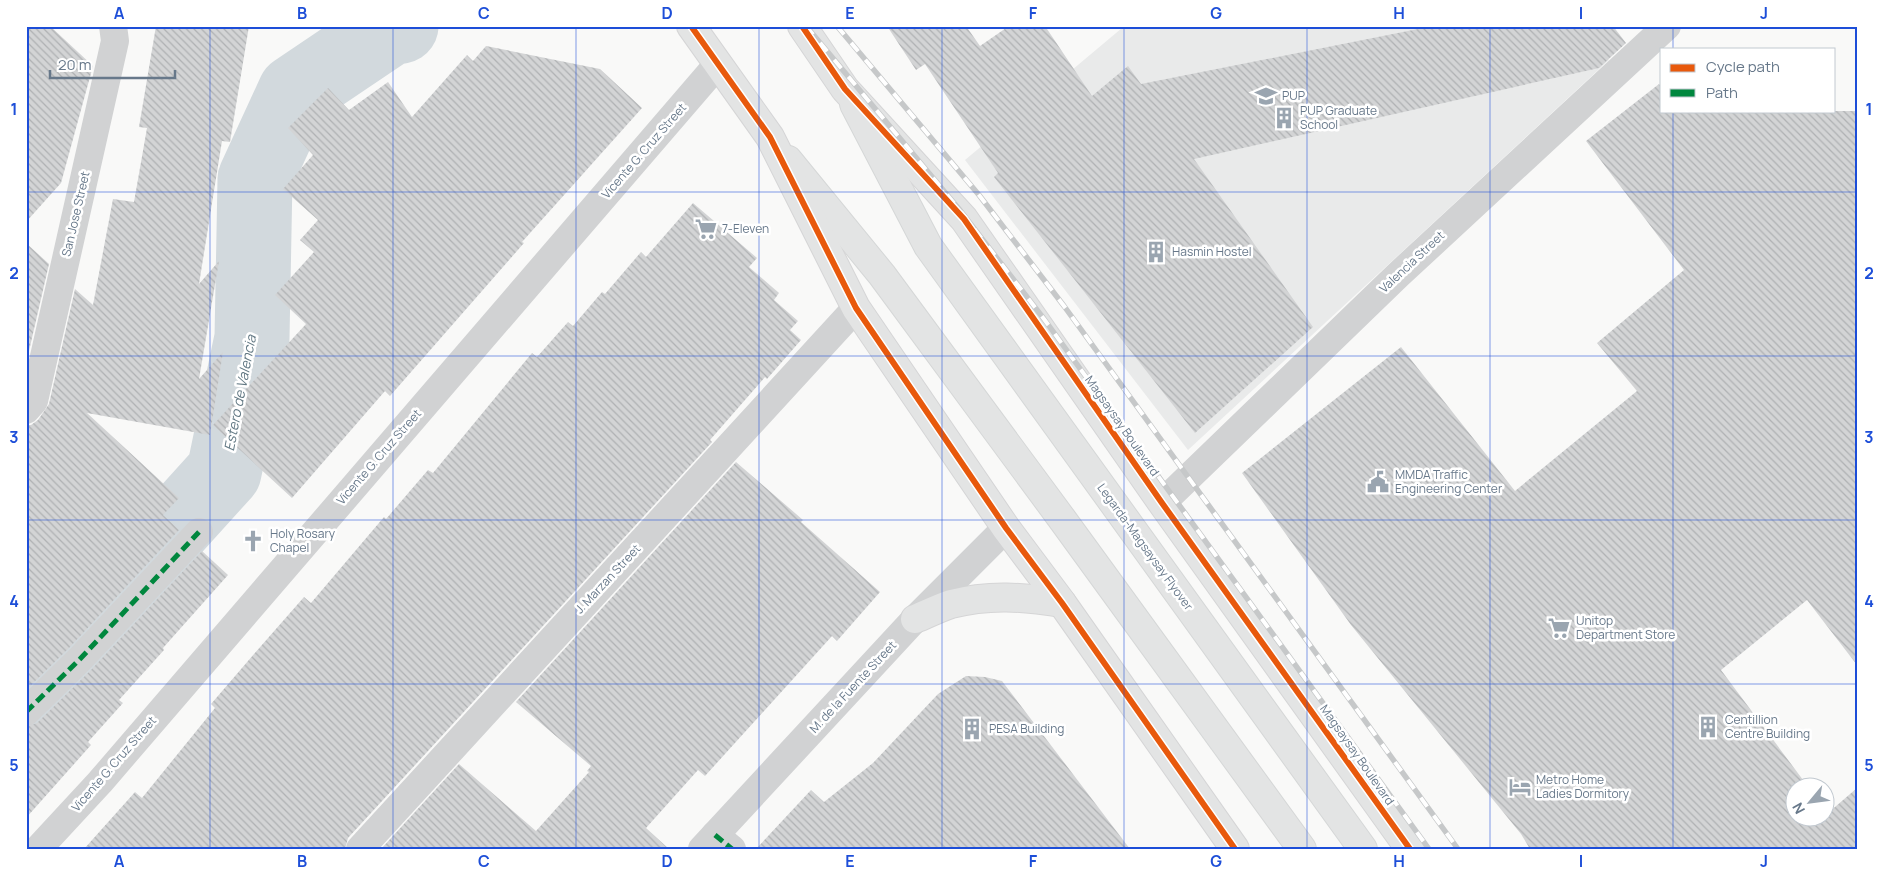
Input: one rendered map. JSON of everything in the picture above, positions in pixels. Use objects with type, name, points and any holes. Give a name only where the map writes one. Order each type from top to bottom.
[{"type":"main road","name":"Magsaysay Boulevard","points":[[802,26],[846,89],[964,219],[1162,503],[1410,849]]},
{"type":"main road","points":[[705,45],[770,138],[882,275],[1302,849]]},
{"type":"main road","name":"Magsaysay Boulevard","points":[[846,89],[928,246]]},
{"type":"main road","points":[[770,138],[856,308],[1006,528],[1062,603],[1235,849]]},
{"type":"main road","name":"Legarda-Magsaysay Flyover","points":[[928,246],[1363,849]]},
{"type":"main road","points":[[915,619],[950,605],[987,597],[1025,597],[1062,603]]},
{"type":"street","name":"San Jose Street","points":[[29,402],[115,41],[113,26]]},
{"type":"street","name":"Valencia Street","points":[[1162,503],[1398,274],[1667,26]]},
{"type":"street","name":"Vicente G. Cruz Street","points":[[38,849],[100,782],[705,45]]},
{"type":"street","name":"J. Marzan Street","points":[[360,849],[856,308]]},
{"type":"street","name":"M. de la Fuente Street","points":[[716,844],[915,619],[1006,528]]},
{"type":"street","points":[[26,712],[80,659],[199,532]]},
{"type":"shaded area","points":[[1131,26],[1581,26],[1609,60],[1188,450],[965,160],[1122,28]]},
{"type":"building","points":[[26,26],[50,26],[93,66],[61,183],[26,222]]},
{"type":"building","points":[[156,26],[249,26],[230,142],[222,141],[199,284],[219,261],[199,379],[223,352],[210,435],[87,413],[179,498],[163,515],[179,530],[69,648],[26,690],[26,425],[31,425],[38,420],[49,404],[75,289],[93,305],[113,199],[134,202],[147,128],[139,127]]},
{"type":"building","points":[[887,26],[966,26],[980,46],[1009,26],[1045,26],[1092,96],[1128,66],[1141,84],[1433,26],[1613,26],[1626,43],[1599,68],[1194,159],[1313,327],[1195,433],[994,177],[998,173],[925,64],[916,70]]},
{"type":"building","points":[[486,46],[600,69],[642,108],[522,242],[524,243],[390,396],[385,391],[292,498],[213,425],[306,324],[275,295],[314,252],[300,240],[318,220],[283,189],[313,155],[288,128],[328,88],[349,110],[388,82],[412,117],[467,55],[473,61]]},
{"type":"building","points":[[1659,84],[1660,112],[1857,111],[1857,665],[1807,600],[1721,670],[1802,778],[1786,778],[1786,828],[1836,828],[1836,806],[1857,788],[1857,849],[1530,849],[1521,834],[1351,625],[1242,473],[1401,347],[1515,491],[1637,391],[1597,343],[1684,270],[1586,141]]},
{"type":"building","points":[[693,203],[757,258],[749,267],[779,293],[774,300],[798,321],[790,330],[801,340],[767,379],[765,377],[710,440],[712,442],[348,838],[345,849],[84,849],[135,792],[142,798],[215,708],[211,704],[254,654],[304,597],[311,603],[384,517],[386,519],[428,470],[433,473],[532,353],[537,357],[568,322],[573,326],[602,292],[605,294],[641,252],[646,257]]},
{"type":"building","points":[[26,243],[49,264],[26,364]]},
{"type":"building","points":[[736,462],[803,520],[801,522],[880,592],[837,641],[832,636],[705,776],[698,770],[646,828],[669,849],[381,849],[459,764],[536,831],[589,772],[587,771],[591,766],[516,702]]},
{"type":"building","points":[[202,551],[228,575],[119,700],[123,703],[88,742],[91,745],[26,818],[26,727],[37,723],[91,670]]},
{"type":"building","name":"PESA Building","points":[[966,676],[985,677],[1002,681],[1130,849],[756,849],[811,790],[824,802],[873,763],[938,694]]},
{"type":"waterway","name":"Estero de Valencia","points":[[26,691],[224,472],[252,338],[255,179],[295,92],[390,28],[401,26]]},
{"type":"railway","points":[[806,26],[959,209],[1044,319],[1429,849]]},
{"type":"railway","points":[[837,26],[979,195],[1064,306],[1458,849]]},
{"type":"marked path","points":[[26,712],[80,659],[199,532]]},
{"type":"marked path","points":[[715,835],[732,849]]},
{"type":"cycle path","points":[[691,26],[770,137],[856,308],[1006,528],[1062,603],[1235,849]]},
{"type":"cycle path","points":[[802,26],[845,89],[964,219],[1162,503],[1410,849]]},
{"type":"place","name":"PUP","points":[[1266,96]]},
{"type":"place","name":"PUP Graduate School","points":[[1284,118]]},
{"type":"place","name":"7-Eleven","points":[[706,229]]},
{"type":"place","name":"Hasmin Hostel","points":[[1156,252]]},
{"type":"place","name":"MMDA Traffic Engineering Center","points":[[1378,482]]},
{"type":"place","name":"Holy Rosary Chapel","points":[[253,541]]},
{"type":"place","name":"Unitop Department Store","points":[[1559,628]]},
{"type":"place","name":"Centillion Centre Building","points":[[1708,727]]},
{"type":"place","name":"PESA Building","points":[[972,729]]},
{"type":"place","name":"Metro Home Ladies Dormitory","points":[[1520,787]]}]
